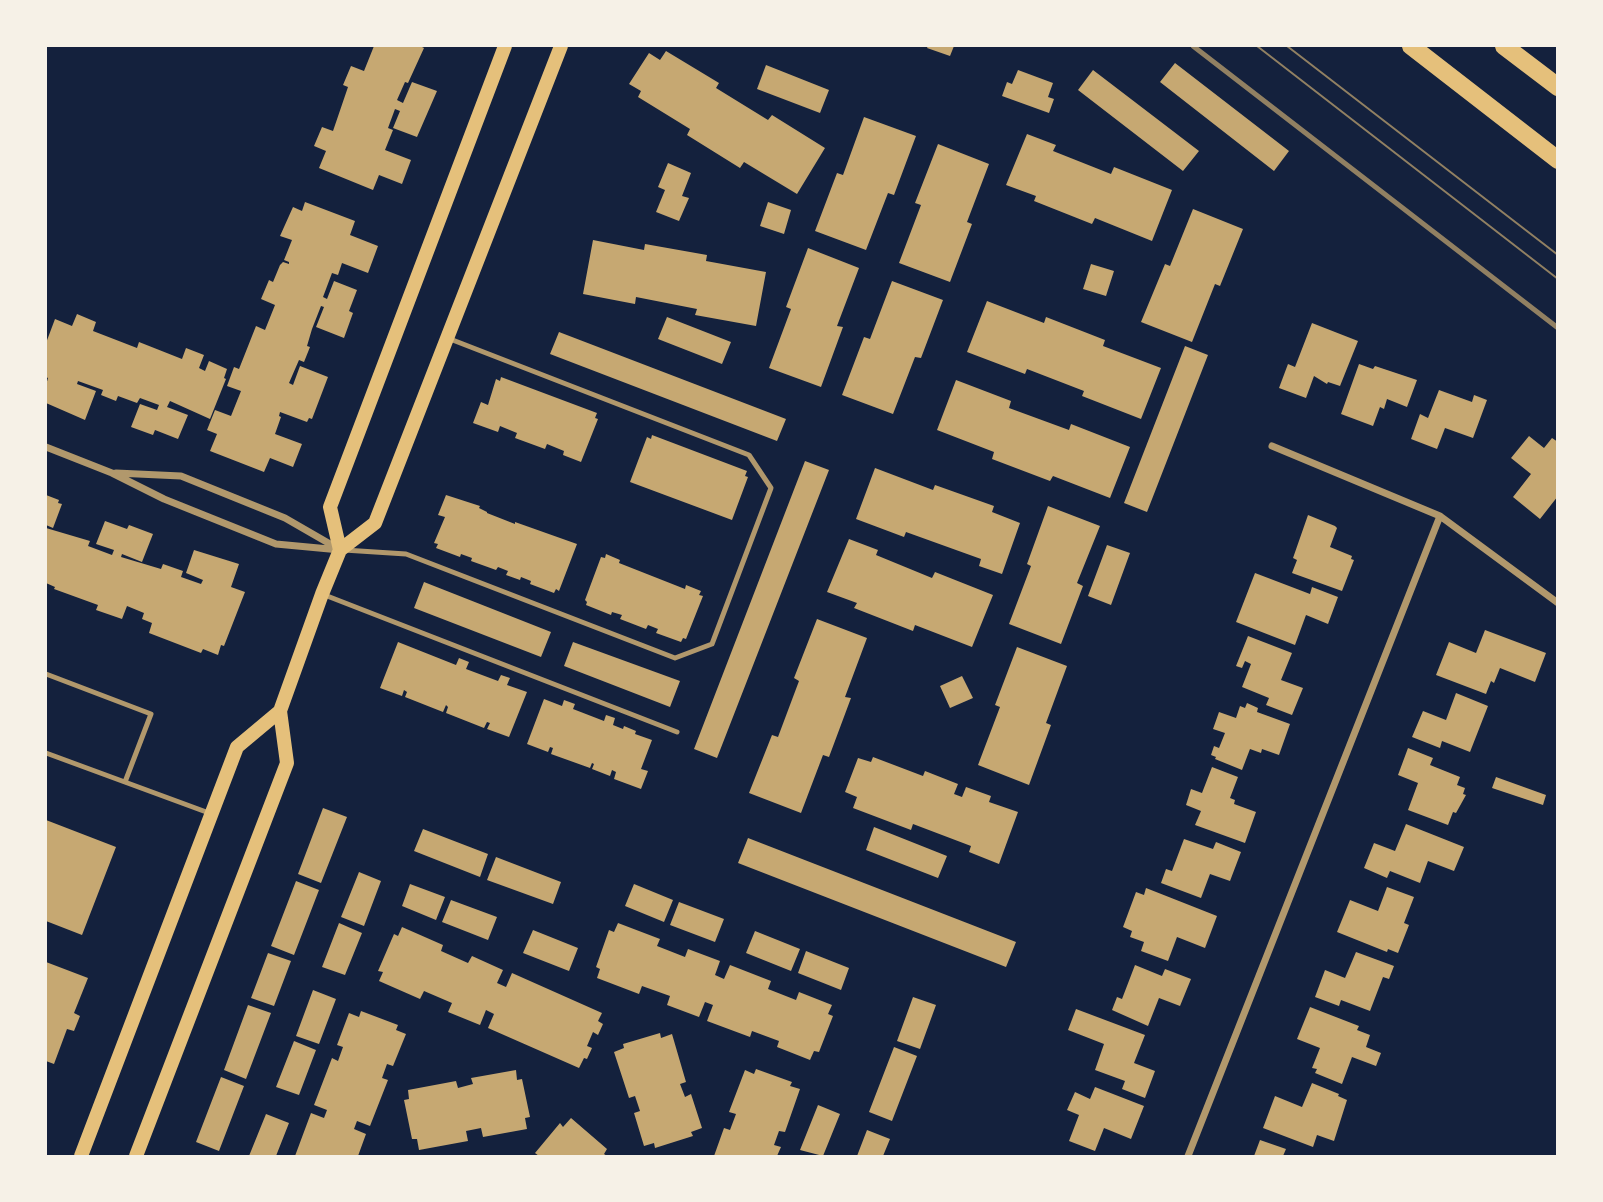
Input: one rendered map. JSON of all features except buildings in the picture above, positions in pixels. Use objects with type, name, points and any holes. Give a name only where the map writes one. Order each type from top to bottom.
[{"type":"main road","points":[[340,550],[330,507],[505,46]]},
{"type":"main road","points":[[136,1157],[287,763],[280,711],[322,594],[340,550],[375,523],[561,46]]},
{"type":"main road","points":[[1411,46],[1558,160]]},
{"type":"main road","points":[[1504,46],[1558,87]]},
{"type":"main road","points":[[81,1157],[237,747],[280,711]]},
{"type":"street","points":[[1272,446],[1440,516],[1558,603]]},
{"type":"street","points":[[46,447],[276,544],[340,550]]},
{"type":"street","points":[[112,473],[181,477],[285,518],[340,550]]},
{"type":"street","points":[[1188,1157],[1440,516]]},
{"type":"lane","points":[[340,550],[406,554],[675,658],[712,644],[771,488],[749,455],[448,338]]},
{"type":"lane","points":[[322,594],[677,733]]},
{"type":"lane","points":[[46,674],[151,714],[125,782]]},
{"type":"lane","points":[[46,753],[212,814]]},
{"type":"tram line","points":[[1257,46],[1558,279]]},
{"type":"tram line","points":[[1287,46],[1558,255]]},
{"type":"railway","points":[[1193,46],[1558,328]]}]
